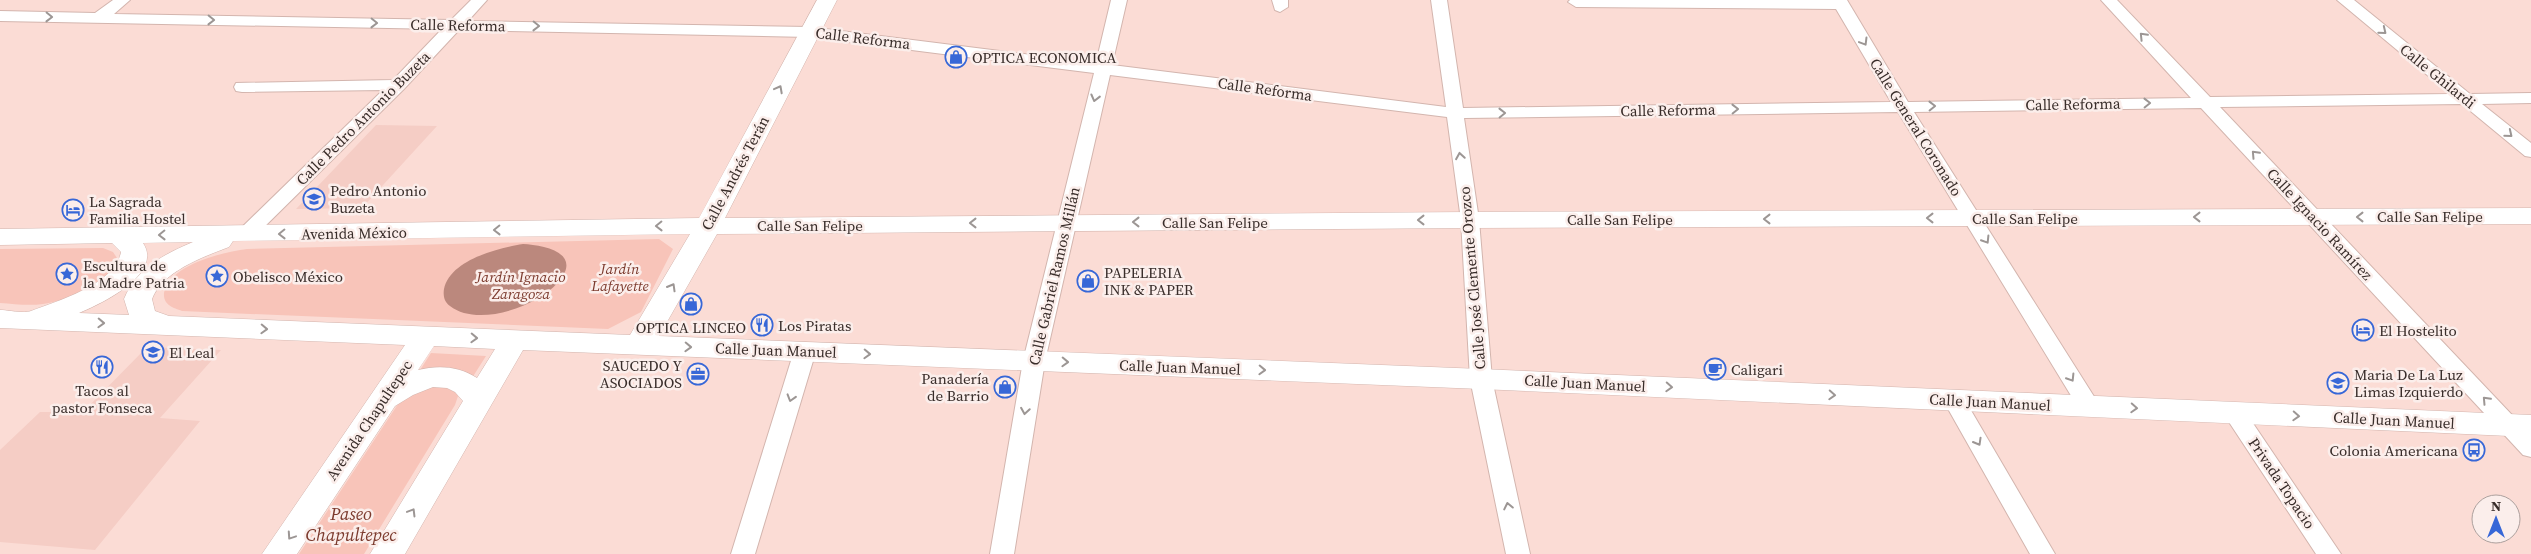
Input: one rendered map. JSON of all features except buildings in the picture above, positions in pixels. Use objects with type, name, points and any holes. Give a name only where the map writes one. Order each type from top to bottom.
[{"type":"main road","name":"Calle Andrés Terán","points":[[639,345],[708,226],[827,0]]},
{"type":"main road","name":"Calle San Felipe","points":[[708,226],[1470,220],[2531,216]]},
{"type":"main road","name":"Avenida México","points":[[0,237],[246,235],[708,226]]},
{"type":"main road","points":[[172,326],[155,324],[145,318],[138,307],[139,298],[144,288],[164,268],[188,253],[220,241],[246,235]]},
{"type":"main road","points":[[7,319],[47,314],[73,306],[108,288],[125,273],[134,259],[134,251],[130,244],[118,236]]},
{"type":"main road","points":[[7,319],[639,345]]},
{"type":"main road","name":"Avenida Chapultepec","points":[[279,554],[426,336]]},
{"type":"main road","points":[[387,554],[515,339]]},
{"type":"main road","name":"Calle Juan Manuel","points":[[639,345],[1481,379],[2520,426]]},
{"type":"main road","points":[[383,400],[408,384],[441,377],[455,378],[466,384],[478,401]]},
{"type":"street","points":[[99,18],[122,0]]},
{"type":"street","name":"Calle Pedro Antonio Buzeta","points":[[246,235],[398,85],[479,0]]},
{"type":"street","name":"Calle Gabriel Ramos Millán","points":[[1002,554],[1034,361],[1119,0]]},
{"type":"street","name":"Calle José Clemente Orozco","points":[[1439,0],[1453,113],[1470,220],[1481,379],[1518,554]]},
{"type":"street","name":"Calle Ignacio Ramírez","points":[[2109,0],[2313,217],[2520,426],[2531,449]]},
{"type":"street","name":"Calle Ghilardi","points":[[2345,0],[2531,152]]},
{"type":"street","points":[[1576,2],[1840,2]]},
{"type":"street","name":"Calle General Coronado","points":[[1840,2],[2089,406]]},
{"type":"street","name":"Calle Reforma","points":[[0,16],[809,32],[1103,67],[1453,113],[2531,98]]},
{"type":"street","points":[[242,87],[398,85]]},
{"type":"street","points":[[743,554],[805,351]]},
{"type":"street","points":[[1954,400],[2042,554]]},
{"type":"street","name":"Privada Topacio","points":[[2234,413],[2329,554]]},
{"type":"shaded area","points":[[376,125],[437,126],[362,208],[296,209]]},
{"type":"shaded area","points":[[523,244],[549,248],[563,257],[566,263],[566,270],[551,289],[524,305],[492,314],[476,315],[462,312],[446,302],[444,289],[448,279],[455,270],[476,257],[489,252]]},
{"type":"shaded area","points":[[147,347],[221,350],[160,418],[200,421],[95,550],[0,542],[0,450],[40,412],[83,412]]},
{"type":"green space","name":"Jardín Ignacio Zaragoza","points":[[659,239],[673,249],[641,312],[608,329],[182,311],[169,305],[164,297],[168,283],[186,268],[212,257],[247,249]]},
{"type":"green space","points":[[103,248],[113,252],[117,258],[114,267],[107,276],[87,290],[64,299],[43,304],[0,303],[0,249]]},
{"type":"green space","points":[[431,353],[486,356],[472,378],[415,378]]},
{"type":"green space","name":"Paseo Chapultepec","points":[[443,385],[456,391],[458,396],[455,405],[364,554],[299,554],[400,401],[423,388]]},
{"type":"place","name":"OPTICA ECONOMICA","points":[[956,57]]},
{"type":"place","name":"Pedro Antonio Buzeta","points":[[314,199]]},
{"type":"place","name":"La Sagrada Familia Hostel","points":[[73,210]]},
{"type":"place","name":"Escultura de la Madre Patria","points":[[67,274]]},
{"type":"place","name":"Obelisco México","points":[[217,276]]},
{"type":"place","name":"PAPELERIA INK & PAPER","points":[[1088,281]]},
{"type":"place","name":"OPTICA LINCEO","points":[[691,304]]},
{"type":"place","name":"Los Piratas","points":[[762,325]]},
{"type":"place","name":"El Hostelito","points":[[2363,330]]},
{"type":"place","name":"El Leal","points":[[153,352]]},
{"type":"place","name":"Tacos al pastor Fonseca","points":[[102,367]]},
{"type":"place","name":"Caligari","points":[[1715,369]]},
{"type":"place","name":"SAUCEDO Y ASOCIADOS","points":[[698,374]]},
{"type":"place","name":"Maria De La Luz Limas Izquierdo","points":[[2338,383]]},
{"type":"place","name":"Panadería de Barrio","points":[[1005,387]]},
{"type":"place","name":"Colonia Americana","points":[[2474,450]]},
{"type":"park label","name":"Jardín Lafayette","points":[[620,276]]}]
